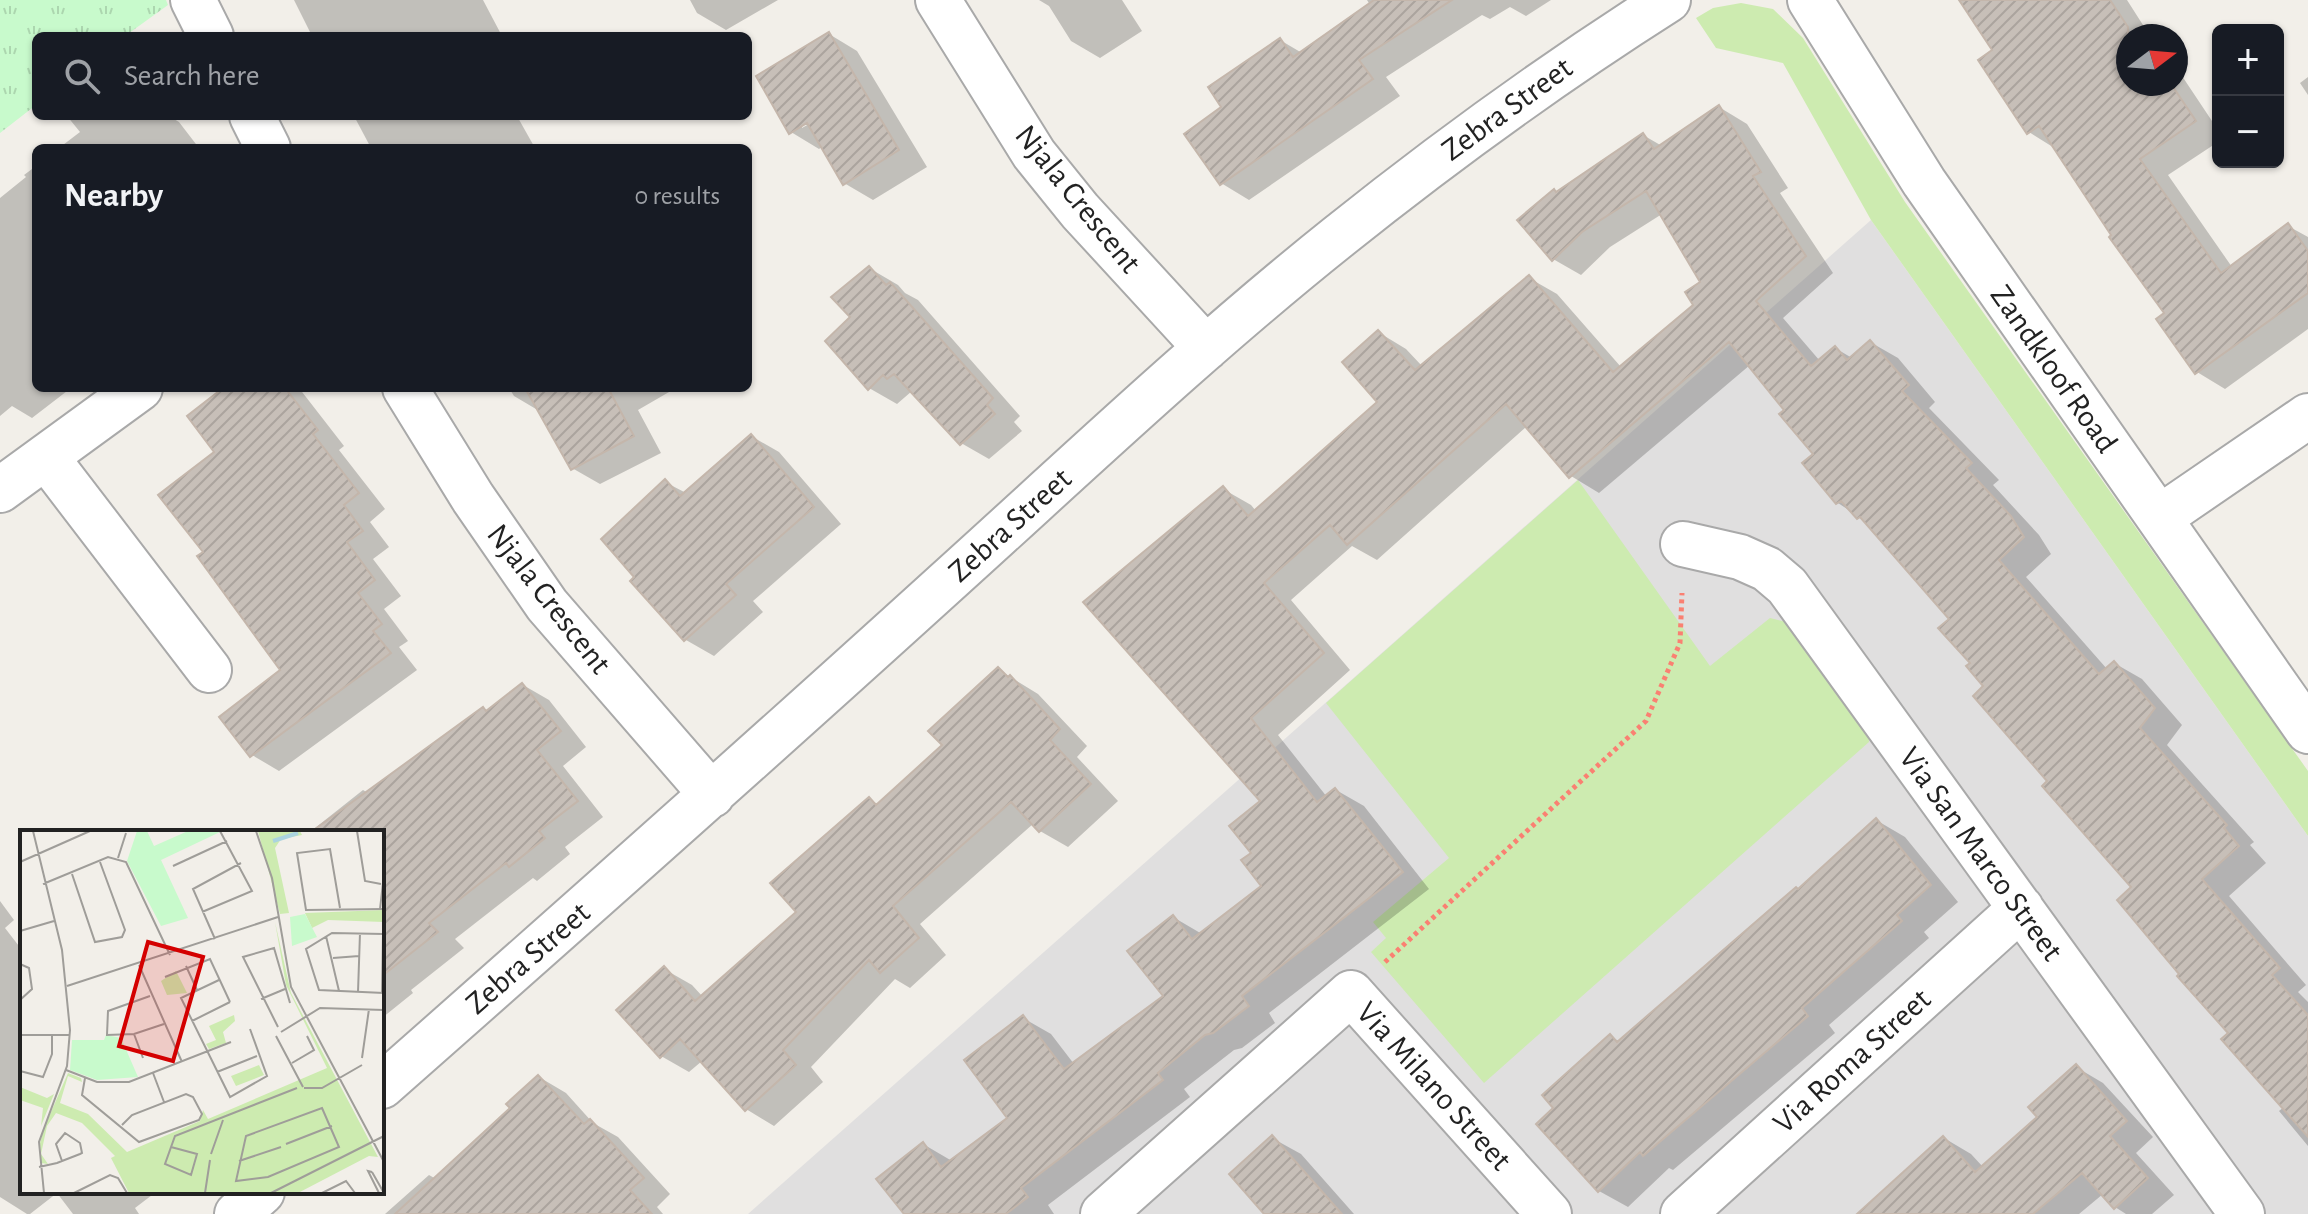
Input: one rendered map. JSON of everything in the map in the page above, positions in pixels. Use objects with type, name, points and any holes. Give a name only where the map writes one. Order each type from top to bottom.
[{"type":"street","points":[[193,0],[209,32]]},
{"type":"street","name":"Njala Crescent","points":[[938,0],[1034,154],[1080,211],[1206,348]]},
{"type":"street","name":"Zebra Street","points":[[384,1084],[712,795],[1206,348],[1336,238],[1458,143],[1577,58],[1668,0]]},
{"type":"street","name":"Zandkloof Road","points":[[1810,0],[1924,182],[2308,731]]},
{"type":"street","points":[[254,120],[266,144]]},
{"type":"street","points":[[0,490],[135,392]]},
{"type":"street","name":"Njala Crescent","points":[[407,392],[473,498],[547,605],[712,795]]},
{"type":"street","points":[[2159,518],[2308,416]]},
{"type":"street","points":[[46,457],[209,670]]},
{"type":"street","name":"Via San Marco Street","points":[[1683,544],[1740,557],[1767,569],[1787,586],[2242,1214]]},
{"type":"street","name":"Via Roma Street","points":[[1683,1214],[2021,908]]},
{"type":"street","points":[[1103,1214],[1351,993]]},
{"type":"street","name":"Via Milano Street","points":[[1351,993],[1549,1214]]},
{"type":"street","points":[[237,1214],[260,1194]]},
{"type":"path","points":[[1351,993],[1646,721],[1680,643],[1683,544]]},
{"type":"shaded area","points":[[1871,220],[2308,836],[2308,1214],[748,1214]]},
{"type":"green space","points":[[0,0],[166,0],[168,5],[131,32],[32,32],[32,108],[0,133]]},
{"type":"green space","points":[[1741,3],[1773,9],[1803,38],[1905,202],[2308,771],[2308,836],[1871,220],[1783,63],[1716,48],[1696,18],[1713,8]]},
{"type":"green space","points":[[1578,480],[1710,666],[1770,618],[1795,624],[1868,724],[1869,742],[1484,1083],[1371,952],[1386,938],[1373,922],[1449,858],[1326,703]]},
{"type":"building","points":[[1374,0],[1452,0],[1359,60],[1373,79],[1220,185],[1184,134],[1221,107],[1208,87],[1280,38],[1293,57]]},
{"type":"building","points":[[1959,0],[2110,0],[2126,24],[2116,24],[2116,96],[2179,96],[2196,121],[2140,159],[2221,273],[2288,223],[2308,251],[2308,293],[2195,374],[2156,319],[2164,313],[2109,237],[2111,235],[2039,126],[2027,134],[1978,60],[1992,50]]},
{"type":"building","points":[[829,32],[899,150],[843,185],[807,123],[789,134],[756,76]]},
{"type":"building","points":[[1719,105],[1761,172],[1753,176],[1806,256],[1756,301],[1811,366],[1835,346],[1847,360],[1870,340],[1909,385],[1902,391],[1972,463],[1966,468],[2011,516],[2024,537],[1999,560],[2099,674],[2114,661],[2155,708],[2140,728],[2227,825],[2224,828],[2239,846],[2202,879],[2280,968],[2272,975],[2308,1015],[2308,1137],[2221,1039],[2228,1033],[2177,976],[2179,974],[2117,900],[2131,887],[2042,786],[2047,781],[1973,696],[1983,686],[1966,666],[1970,663],[1938,628],[1949,619],[1860,517],[1857,519],[1841,501],[1836,504],[1802,463],[1813,454],[1779,414],[1784,410],[1729,342],[1569,478],[1506,404],[1347,545],[1330,525],[1264,583],[1324,653],[1251,718],[1317,802],[1335,788],[1403,872],[1242,996],[1249,1006],[1213,1033],[1205,1035],[1158,1073],[1163,1080],[1021,1188],[1028,1197],[1006,1214],[904,1214],[876,1179],[923,1142],[941,1167],[1007,1118],[964,1060],[1023,1015],[1064,1069],[1163,996],[1127,951],[1173,915],[1192,939],[1261,886],[1241,860],[1251,853],[1229,826],[1260,801],[1083,602],[1223,486],[1248,516],[1377,402],[1342,362],[1378,330],[1415,370],[1529,275],[1613,372],[1693,305],[1685,292],[1700,282],[1646,191],[1582,232],[1552,261],[1517,220],[1554,189],[1556,192],[1643,133],[1654,149]]},
{"type":"building","points":[[869,266],[886,285],[890,282],[993,398],[987,405],[995,414],[960,445],[894,374],[887,379],[883,375],[868,390],[825,341],[850,317],[831,297]]},
{"type":"building","points":[[218,392],[288,392],[318,430],[313,434],[359,493],[344,505],[363,531],[347,542],[375,580],[358,593],[382,624],[373,631],[391,653],[250,757],[219,717],[280,670],[197,556],[203,552],[158,495],[214,452],[187,416]]},
{"type":"building","points":[[527,392],[610,392],[634,436],[571,470]]},
{"type":"building","points":[[751,434],[814,507],[726,584],[736,595],[684,641],[630,581],[634,577],[601,539],[665,479],[680,496]]},
{"type":"building","points":[[998,667],[1008,677],[1010,675],[1060,729],[1050,740],[1091,784],[1039,832],[1011,802],[893,906],[919,938],[880,973],[869,960],[783,1050],[796,1065],[745,1111],[680,1039],[660,1058],[616,1010],[664,966],[695,1001],[796,912],[770,883],[869,797],[876,805],[942,745],[928,731]]},
{"type":"building","points":[[522,683],[561,731],[537,750],[578,801],[539,831],[545,838],[509,867],[506,863],[429,923],[438,932],[384,974],[384,830],[314,830],[483,707],[486,711]]},
{"type":"building","points":[[1876,818],[1931,885],[1897,915],[1902,921],[1802,1008],[1808,1016],[1643,1156],[1640,1152],[1598,1192],[1536,1124],[1553,1108],[1542,1095],[1610,1034],[1617,1042],[1796,887],[1798,889]]},
{"type":"building","points":[[2076,1064],[2127,1121],[2110,1136],[2148,1178],[2114,1209],[2082,1173],[2033,1214],[1857,1214],[1943,1136],[1975,1172],[2037,1117],[2028,1107]]},
{"type":"building","points":[[538,1075],[584,1124],[590,1119],[644,1178],[630,1190],[652,1214],[395,1214],[510,1108],[506,1104]]},
{"type":"building","points":[[1272,1135],[1342,1214],[1264,1214],[1229,1174]]}]
